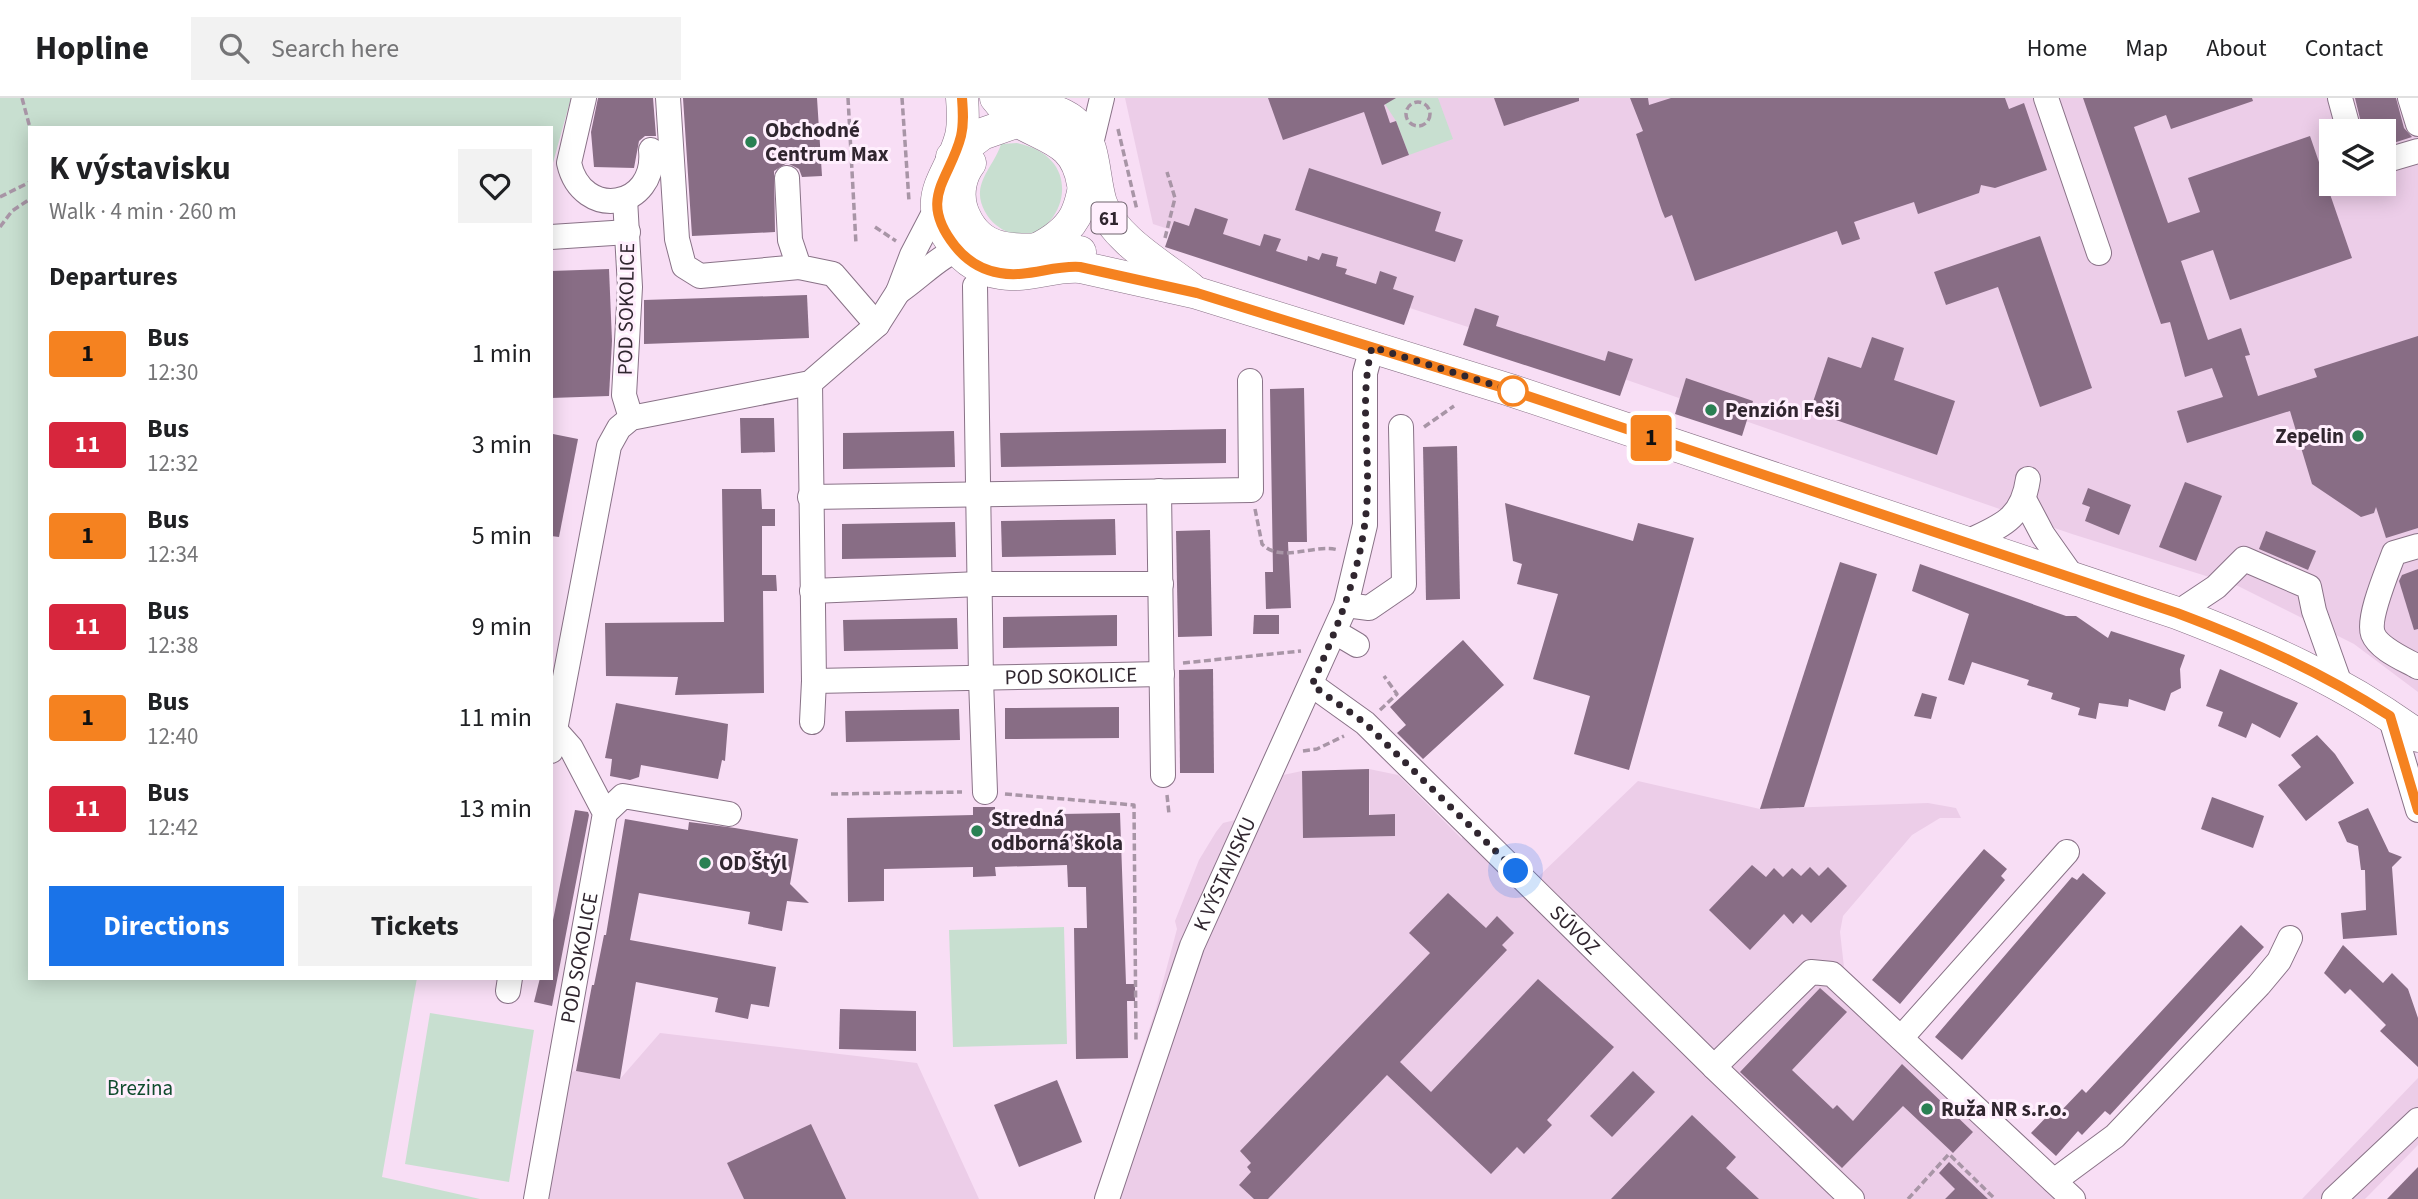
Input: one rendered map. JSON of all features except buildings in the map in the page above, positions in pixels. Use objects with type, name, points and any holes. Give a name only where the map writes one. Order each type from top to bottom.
[{"type":"main road","points":[[962,98],[963,124],[952,157],[938,190],[924,209],[972,259]]},
{"type":"main road","points":[[972,259],[965,218],[959,202],[960,183],[980,147],[982,134],[978,98]]},
{"type":"main road","name":"61","points":[[996,98],[1039,107],[1078,126],[1090,148],[1101,203],[1111,221],[1157,266],[1197,293],[1510,390],[2177,613],[2255,642],[2340,684],[2418,736]]},
{"type":"main road","points":[[952,157],[982,134],[1039,107]]},
{"type":"main road","name":"61","points":[[1039,107],[1053,136],[1067,149],[1083,181],[1089,215],[1114,244],[1136,259],[1157,266]]},
{"type":"main road","name":"61","points":[[1037,249],[1067,230],[1076,216],[1084,195],[1090,148]]},
{"type":"main road","name":"61","points":[[1002,249],[1067,249],[1157,266],[1064,266],[1018,275],[983,269],[972,259],[1002,249]]},
{"type":"street","points":[[584,98],[582,116],[570,153],[572,174],[584,192],[603,201],[625,199],[641,188],[647,179],[651,150]]},
{"type":"street","points":[[668,98],[677,239],[684,266],[700,276],[799,267],[833,274],[877,325]]},
{"type":"street","points":[[2046,98],[2099,253]]},
{"type":"street","points":[[2340,98],[2346,119]]},
{"type":"street","points":[[2410,98],[2418,124]]},
{"type":"street","points":[[1090,148],[1109,107]]},
{"type":"street","points":[[2396,157],[2418,151]]},
{"type":"street","points":[[787,178],[790,240],[799,267]]},
{"type":"street","name":"POD SOKOLICE","points":[[625,199],[629,301],[624,395],[631,418]]},
{"type":"street","points":[[729,814],[622,796],[605,813],[571,748],[553,741],[609,446],[619,428],[631,418],[810,383],[877,325],[898,292],[924,209]]},
{"type":"street","points":[[553,237],[628,232]]},
{"type":"street","points":[[898,292],[930,270],[972,259]]},
{"type":"street","name":"POD SOKOLICE","points":[[972,259],[985,792]]},
{"type":"street","name":"K VÝSTAVISKU","points":[[1107,1199],[1192,946],[1346,606],[1365,526],[1365,373],[1372,347]]},
{"type":"street","points":[[810,497],[1251,490],[1251,381]]},
{"type":"street","points":[[810,383],[814,681],[811,722]]},
{"type":"street","points":[[1346,606],[1369,608],[1404,584],[1411,428]]},
{"type":"street","points":[[1965,543],[2001,526],[2027,490],[2043,535],[2074,579]]},
{"type":"street","name":"POD SOKOLICE","points":[[1159,491],[1163,775]]},
{"type":"street","points":[[2418,546],[2394,553],[2372,619],[2373,634],[2382,645],[2418,667]]},
{"type":"street","points":[[2177,613],[2216,587],[2244,558],[2309,587],[2314,611],[2340,684]]},
{"type":"street","points":[[812,591],[980,584],[1161,584]]},
{"type":"street","points":[[1335,632],[1357,645]]},
{"type":"street","name":"POD SOKOLICE","points":[[814,681],[981,679],[1162,670]]},
{"type":"street","name":"SÚVOZ","points":[[1312,685],[1365,723],[1852,1199]]},
{"type":"street","points":[[2390,716],[2418,810]]},
{"type":"street","name":"POD SOKOLICE","points":[[536,1199],[605,813]]},
{"type":"street","points":[[1901,1038],[2067,852]]},
{"type":"street","points":[[2054,1181],[2115,1136],[2259,985],[2279,961],[2290,938]]},
{"type":"street","points":[[1714,1067],[1811,972],[1832,974],[2073,1199]]},
{"type":"street","points":[[2334,1199],[2418,1120]]},
{"type":"path","points":[[22,98],[29,126]]},
{"type":"path","points":[[848,98],[856,244]]},
{"type":"path","points":[[902,98],[924,209]]},
{"type":"path","points":[[1413,100],[1423,103],[1429,110],[1430,116],[1422,125],[1416,126],[1407,118],[1407,108],[1413,100]]},
{"type":"path","points":[[1109,107],[1132,200],[1141,220]]},
{"type":"path","points":[[1157,266],[1175,198],[1167,172]]},
{"type":"path","points":[[0,197],[28,182]]},
{"type":"path","points":[[0,227],[12,211],[28,200]]},
{"type":"path","points":[[875,227],[898,242]]},
{"type":"path","points":[[1411,428],[1454,407]]},
{"type":"path","points":[[1251,490],[1262,544],[1266,548],[1289,554],[1314,549],[1342,551]]},
{"type":"path","points":[[1162,670],[1313,650]]},
{"type":"path","points":[[1373,716],[1397,694],[1384,676]]},
{"type":"path","points":[[1300,751],[1317,749],[1355,731]]},
{"type":"path","points":[[831,794],[985,792],[1135,805],[1136,1042]]},
{"type":"path","points":[[1908,1199],[1949,1154],[1995,1199]]},
{"type":"shaded area","points":[[1125,98],[2418,98],[2418,692],[2354,644],[2238,586],[2072,534],[1575,362],[1153,224]]},
{"type":"shaded area","points":[[1369,769],[1398,775],[1462,839],[1462,820],[1485,831],[1539,876],[1638,781],[1760,809],[1928,803],[1956,808],[1961,818],[1940,818],[1912,835],[1843,916],[1840,932],[1844,967],[2088,1199],[1094,1199],[1156,1008],[1177,929],[1175,921],[1199,860],[1216,832],[1223,823],[1235,820],[1255,781],[1302,771],[1303,838],[1395,836],[1394,814],[1370,815]]},
{"type":"shaded area","points":[[660,1033],[917,1063],[979,1199],[532,1199],[562,1073],[576,1071],[620,1079]]},
{"type":"shaded area","points":[[2418,1078],[2418,1145],[2365,1199],[2302,1199]]},
{"type":"green space","name":"Brezina","points":[[0,98],[571,98],[553,163],[553,126],[28,126],[28,980],[417,980],[382,1177],[480,1199],[0,1199]]},
{"type":"green space","points":[[1381,98],[1438,98],[1453,139],[1409,155],[1396,121]]},
{"type":"green space","points":[[1017,143],[1043,153],[1057,169],[1062,188],[1059,206],[1049,222],[1034,232],[1016,234],[996,225],[990,219],[982,206],[980,192],[1001,144]]},
{"type":"green space","points":[[1064,927],[1067,1044],[953,1047],[949,930]]},
{"type":"green space","points":[[430,1013],[534,1030],[509,1182],[405,1164]]},
{"type":"bus line","name":"1","points":[[962,98],[963,124],[960,138],[943,173],[937,207],[947,235],[956,248],[970,262],[983,269],[1018,275],[1064,266],[1080,267],[1197,293],[1510,390],[2177,613],[2255,642],[2340,684],[2390,716],[2418,810]]},
{"type":"place","name":"Obchodné Centrum Max","points":[[751,142]]},
{"type":"place","name":"Penzión Feši","points":[[1711,410]]},
{"type":"place","name":"Zepelin","points":[[2358,436]]},
{"type":"place","name":"Stredná odborná škola","points":[[977,831]]},
{"type":"place","name":"OD Štýl","points":[[705,863]]},
{"type":"place","name":"Ruža NR s.r.o.","points":[[1927,1109]]},
{"type":"route","points":[[1513,391],[1372,347],[1365,373],[1367,500],[1361,551],[1346,606],[1312,685],[1365,723],[1516,871]]}]
